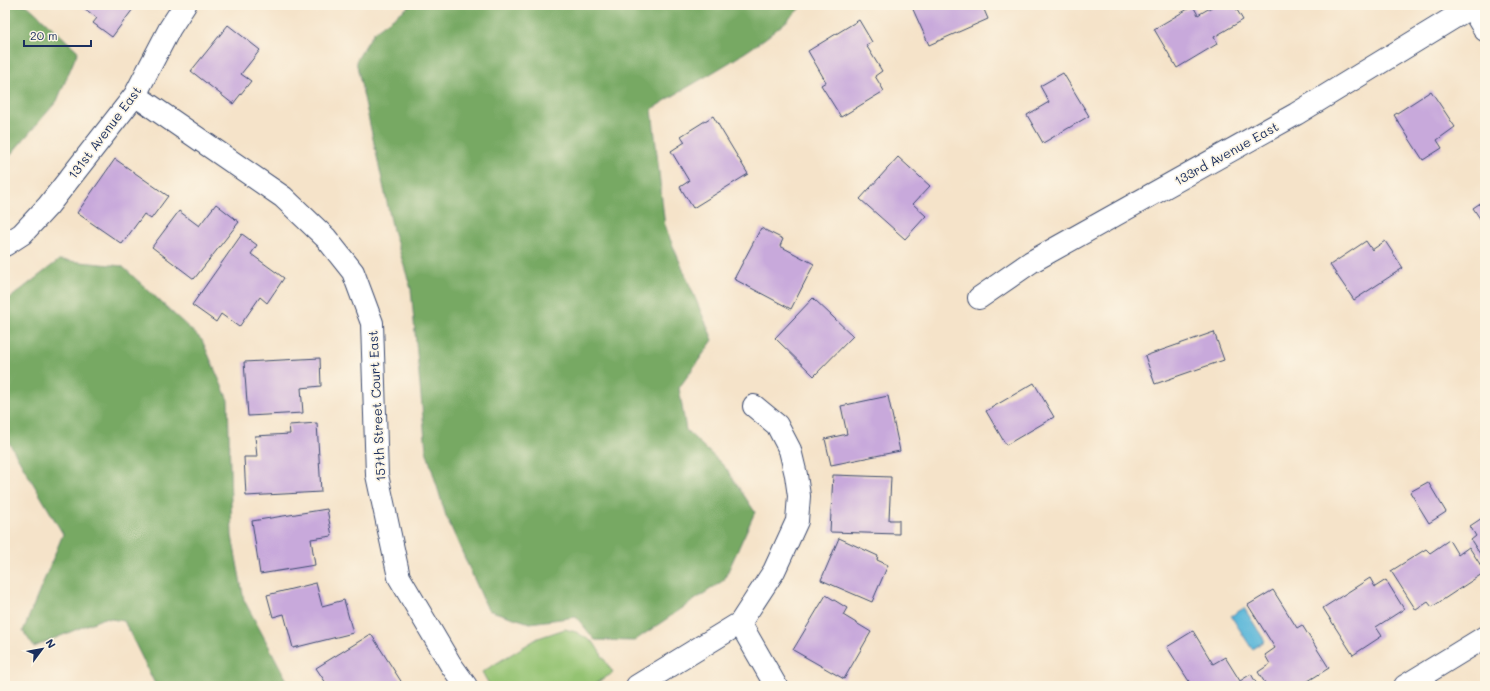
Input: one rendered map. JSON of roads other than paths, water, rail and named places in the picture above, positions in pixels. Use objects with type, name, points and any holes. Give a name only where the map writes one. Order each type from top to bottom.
[{"type":"street","name":"131st Avenue East","points":[[5,245],[22,234],[48,206],[135,95],[170,28],[186,5]]},
{"type":"street","points":[[1470,6],[1485,30]]},
{"type":"street","name":"133rd Avenue East","points":[[979,298],[1031,262],[1296,114],[1470,6]]},
{"type":"street","name":"157th Street Court East","points":[[135,95],[283,197],[326,238],[353,272],[372,324],[377,475],[399,577],[451,665],[466,686]]},
{"type":"street","points":[[637,686],[740,624],[774,571],[797,521],[799,496],[790,450],[777,425],[754,406]]},
{"type":"street","points":[[740,624],[776,686]]},
{"type":"street","points":[[1405,686],[1485,637]]},
{"type":"water","points":[[1244,608],[1265,641],[1252,649],[1231,616]]}]
